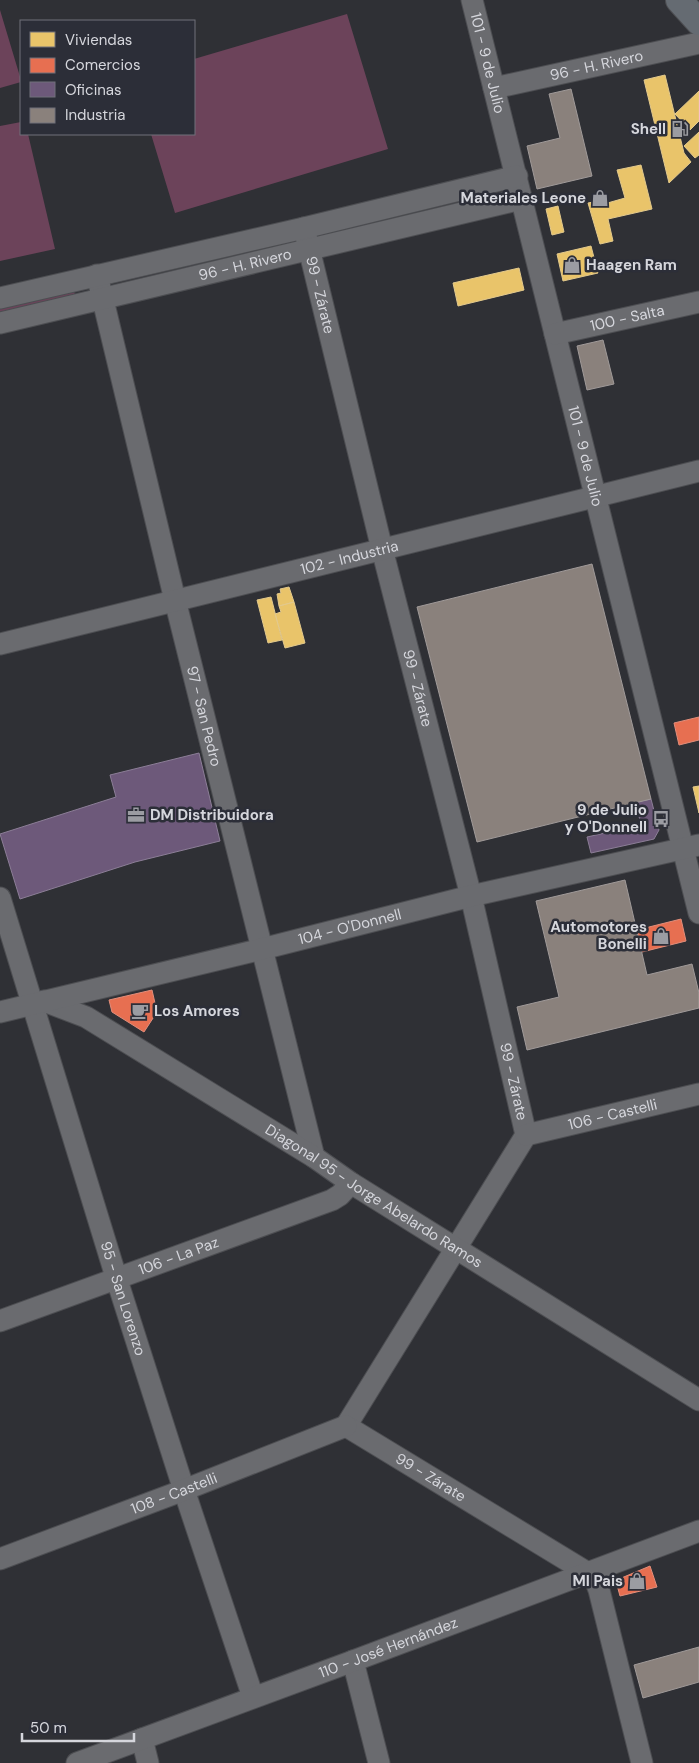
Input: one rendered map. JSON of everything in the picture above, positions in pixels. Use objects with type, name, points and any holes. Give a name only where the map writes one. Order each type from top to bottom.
[{"type":"main road","points":[[679,0],[699,22]]},
{"type":"street","name":"101 - 9 de Julio","points":[[472,0],[596,496],[691,847],[699,913]]},
{"type":"street","name":"96 - H. Rivero","points":[[494,88],[699,43]]},
{"type":"street","name":"96 - H. Rivero","points":[[0,298],[304,228],[516,176]]},
{"type":"street","name":"96 - H. Rivero","points":[[0,323],[521,199]]},
{"type":"street","name":"99 - Zárate","points":[[304,228],[382,549],[471,896],[526,1135],[346,1426],[588,1573],[596,1582],[642,1763]]},
{"type":"street","name":"97 - San Pedro","points":[[97,275],[314,1157]]},
{"type":"street","name":"100 - Salta","points":[[555,334],[699,302]]},
{"type":"street","name":"102 - Industria","points":[[0,644],[699,471]]},
{"type":"street","name":"104 - O'Donnell","points":[[0,1012],[471,896],[691,847]]},
{"type":"street","name":"95 - San Lorenzo","points":[[0,898],[39,1002],[117,1280],[184,1490],[254,1697]]},
{"type":"street","name":"Diagonal 95 - Jorge Abelardo Ramos","points":[[39,1002],[86,1017],[314,1157],[699,1400]]},
{"type":"street","name":"106 - Castelli","points":[[526,1135],[699,1094]]},
{"type":"street","name":"106 - La Paz","points":[[0,1321],[117,1280],[332,1200],[340,1195],[351,1182]]},
{"type":"street","name":"108 - Castelli","points":[[0,1559],[184,1490],[346,1426]]},
{"type":"street","name":"110 - José Hernández","points":[[77,1763],[354,1661],[699,1530]]},
{"type":"street","points":[[354,1661],[379,1763]]},
{"type":"street","points":[[142,1739],[148,1763]]},
{"type":"shaded area","points":[[0,10],[20,82],[0,88]]},
{"type":"shaded area","points":[[347,14],[388,149],[175,213],[151,135],[195,135],[195,59]]},
{"type":"shaded area","points":[[20,122],[20,135],[28,135],[55,249],[0,261],[0,126]]},
{"type":"shaded area","points":[[74,291],[75,295],[0,315],[0,306]]},
{"type":"building: Viviendas","points":[[665,75],[684,153],[691,162],[669,183],[644,80]]},
{"type":"building: Viviendas","points":[[699,91],[699,121],[690,130],[675,114]]},
{"type":"building: Viviendas","points":[[699,132],[699,155],[695,158],[684,146]]},
{"type":"building: Viviendas","points":[[641,165],[652,209],[608,219],[613,241],[600,244],[588,203],[603,200],[604,204],[625,198],[617,170]]},
{"type":"building: Viviendas","points":[[558,206],[564,232],[552,235],[546,209]]},
{"type":"building: Viviendas","points":[[591,246],[598,273],[563,281],[557,254]]},
{"type":"building: Viviendas","points":[[519,268],[524,290],[458,306],[453,283]]},
{"type":"building: Viviendas","points":[[289,587],[294,602],[279,606],[277,594],[281,593],[280,589]]},
{"type":"building: Viviendas","points":[[271,597],[282,640],[268,643],[257,600]]},
{"type":"building: Viviendas","points":[[294,602],[305,643],[285,648],[275,614],[281,612],[279,606]]},
{"type":"building: Viviendas","points":[[699,786],[699,813],[693,787]]},
{"type":"building: Comercios","points":[[699,717],[699,740],[679,745],[674,723]]},
{"type":"building: Comercios","name":"Automotores Bonelli","points":[[681,919],[686,941],[642,952],[637,930]]},
{"type":"building: Comercios","points":[[152,990],[157,1012],[144,1032],[112,1012],[109,1000]]},
{"type":"building: Comercios","name":"MI Pais","points":[[650,1566],[657,1587],[620,1596],[617,1585],[621,1584],[619,1579]]},
{"type":"building: Oficinas","name":"DM Distribuidora","points":[[199,753],[220,841],[135,862],[20,899],[0,834],[116,797],[110,775]]},
{"type":"building: Oficinas","points":[[651,799],[659,830],[654,839],[591,853],[587,837],[637,826],[640,821],[636,802]]},
{"type":"building: Industria","points":[[571,89],[592,176],[537,189],[527,146],[560,138],[549,94]]},
{"type":"building: Industria","points":[[603,340],[614,384],[587,390],[577,346]]},
{"type":"building: Industria","points":[[592,564],[651,799],[477,842],[417,607]]},
{"type":"building: Industria","points":[[625,880],[647,975],[692,964],[699,993],[699,1008],[527,1050],[517,1007],[559,997],[536,901]]},
{"type":"building: Industria","points":[[699,1647],[699,1682],[643,1698],[634,1665]]},
{"type":"place","name":"Shell","points":[[680,129]]},
{"type":"place","name":"Materiales Leone","points":[[600,198]]},
{"type":"place","name":"Haagen Ram","points":[[572,265]]},
{"type":"place","name":"DM Distribuidora","points":[[136,815]]},
{"type":"place","name":"9 de Julio y O'Donnell","points":[[661,819]]},
{"type":"place","name":"Automotores Bonelli","points":[[661,936]]},
{"type":"place","name":"Los Amores","points":[[140,1011]]},
{"type":"place","name":"MI Pais","points":[[637,1581]]}]
